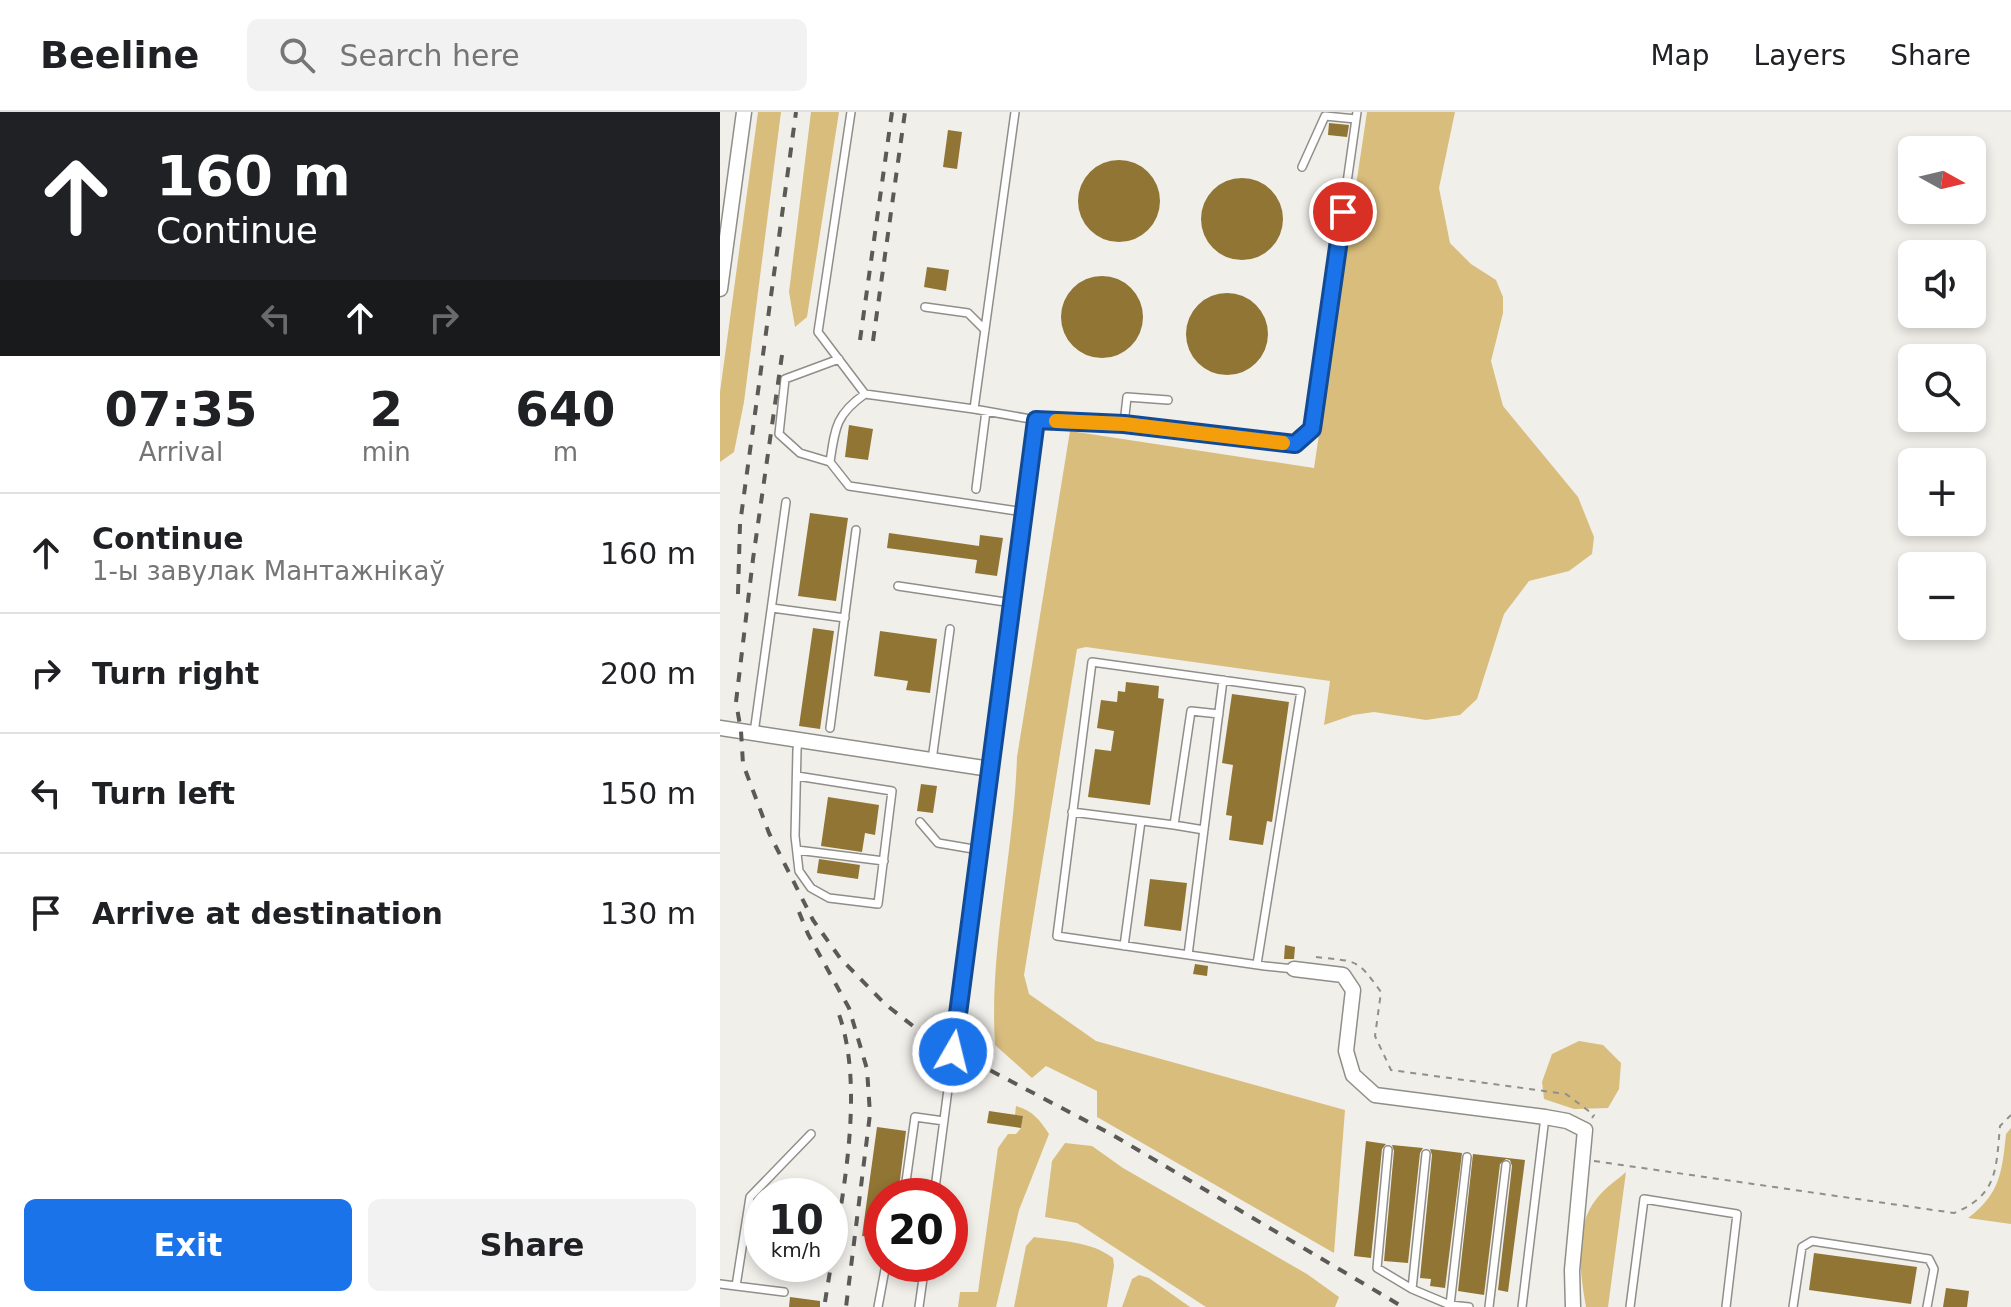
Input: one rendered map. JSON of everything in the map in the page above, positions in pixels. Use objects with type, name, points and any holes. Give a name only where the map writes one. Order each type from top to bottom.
[{"type":"street","points":[[720,289],[744,112]]},
{"type":"street","points":[[720,728],[990,769],[1036,420]]},
{"type":"street","points":[[1294,969],[1343,975],[1353,990],[1346,1051],[1353,1075],[1375,1095],[1545,1117],[1567,1121],[1585,1130],[1572,1270],[1573,1307]]},
{"type":"lane","points":[[851,112],[818,332],[865,394]]},
{"type":"lane","points":[[974,409],[1015,112]]},
{"type":"lane","points":[[830,462],[835,427],[847,407],[865,394],[1036,420],[1124,424],[1295,444],[1312,429],[1356,116],[1325,116],[1302,167]]},
{"type":"lane","points":[[925,307],[968,313],[985,330]]},
{"type":"lane","points":[[839,359],[785,379],[779,434],[800,453],[830,462],[849,486],[1024,512]]},
{"type":"lane","points":[[1124,424],[1127,397],[1168,400]]},
{"type":"lane","points":[[976,489],[986,411]]},
{"type":"lane","points":[[754,733],[786,502]]},
{"type":"lane","points":[[830,728],[856,530]]},
{"type":"lane","points":[[898,586],[1012,603]]},
{"type":"lane","points":[[772,608],[845,618]]},
{"type":"lane","points":[[932,760],[950,629]]},
{"type":"lane","points":[[1257,964],[1301,691],[1092,662],[1057,936],[1188,955],[1294,969]]},
{"type":"lane","points":[[1188,955],[1223,680]]},
{"type":"lane","points":[[1174,825],[1191,711],[1219,714]]},
{"type":"lane","points":[[797,776],[892,791],[878,904],[829,898],[811,888],[799,871],[797,850],[797,776],[798,740]]},
{"type":"lane","points":[[936,1178],[990,769]]},
{"type":"lane","points":[[1072,812],[1204,830]]},
{"type":"lane","points":[[1124,946],[1141,821]]},
{"type":"lane","points":[[920,822],[938,843],[979,850]]},
{"type":"lane","points":[[797,850],[884,861]]},
{"type":"lane","points":[[907,1178],[915,1117],[944,1121]]},
{"type":"lane","points":[[1522,1307],[1545,1117]]},
{"type":"lane","points":[[736,1286],[750,1197],[811,1134]]},
{"type":"lane","points":[[1388,1150],[1377,1268],[1412,1289],[1450,1305],[1469,1307]]},
{"type":"lane","points":[[1412,1289],[1426,1154]]},
{"type":"lane","points":[[1450,1305],[1467,1157]]},
{"type":"lane","points":[[1489,1307],[1506,1165]]},
{"type":"lane","points":[[1630,1307],[1644,1199],[1737,1214],[1726,1307]]},
{"type":"lane","points":[[1793,1307],[1802,1247],[1812,1241],[1929,1259],[1934,1269],[1927,1307]]},
{"type":"lane","points":[[878,1307],[881,1282]]},
{"type":"lane","points":[[919,1307],[922,1282]]},
{"type":"lane","points":[[720,1284],[784,1292]]},
{"type":"path","points":[[1315,957],[1355,961],[1381,992],[1375,1036],[1391,1070],[1566,1094],[1594,1115],[1585,1130]]},
{"type":"path","points":[[1582,1159],[1954,1213],[1974,1205],[1989,1189],[1997,1158],[2000,1126],[2011,1115]]},
{"type":"shaded area","points":[[758,112],[781,112],[744,402],[734,452],[720,462],[720,392]]},
{"type":"shaded area","points":[[811,112],[839,112],[807,317],[795,327],[789,292]]},
{"type":"shaded area","points":[[1367,112],[1455,112],[1439,188],[1450,243],[1471,264],[1496,280],[1503,297],[1503,313],[1491,361],[1503,406],[1578,497],[1594,537],[1592,554],[1569,571],[1529,581],[1504,614],[1477,699],[1460,715],[1426,720],[1374,712],[1324,725],[1330,681],[1086,647],[1077,649],[1024,975],[1029,994],[1096,1041],[1345,1110],[1334,1253],[1097,1117],[1097,1091],[1046,1066],[1032,1078],[995,1045],[995,973],[1017,757],[1070,431],[1314,468]]},
{"type":"shaded area","points":[[1579,1041],[1603,1045],[1621,1063],[1619,1089],[1608,1108],[1574,1109],[1544,1099],[1542,1082],[1552,1054]]},
{"type":"shaded area","points":[[1016,1106],[1036,1117],[1049,1134],[1019,1210],[996,1307],[958,1307],[960,1292],[978,1292],[998,1148],[1008,1134],[1016,1134],[1021,1128],[1023,1116],[1015,1115]]},
{"type":"shaded area","points":[[2011,1128],[2011,1224],[1968,1218],[1987,1200],[1998,1181],[2006,1134]]},
{"type":"shaded area","points":[[1065,1143],[1092,1146],[1123,1168],[1307,1274],[1339,1297],[1335,1307],[1206,1307],[1077,1223],[1045,1217],[1052,1161]]},
{"type":"shaded area","points":[[1626,1172],[1608,1307],[1586,1307],[1580,1250],[1585,1221],[1598,1197]]},
{"type":"shaded area","points":[[1034,1237],[1085,1245],[1113,1258],[1107,1307],[1014,1307],[1026,1246]]},
{"type":"shaded area","points":[[1139,1275],[1149,1278],[1190,1307],[1122,1307],[1132,1279]]},
{"type":"building","points":[[1329,123],[1349,125],[1347,137],[1328,135]]},
{"type":"building","points":[[948,130],[962,132],[957,169],[943,167]]},
{"type":"building","points":[[1119,160],[1135,163],[1148,172],[1157,185],[1160,201],[1157,217],[1148,230],[1135,239],[1119,242],[1103,239],[1090,230],[1081,217],[1078,201],[1081,185],[1090,172],[1103,163]]},
{"type":"building","points":[[1242,178],[1258,181],[1271,190],[1280,203],[1283,219],[1280,235],[1271,248],[1258,257],[1242,260],[1226,257],[1213,248],[1204,235],[1201,219],[1204,203],[1213,190],[1226,181]]},
{"type":"building","points":[[927,267],[949,270],[946,291],[924,287]]},
{"type":"building","points":[[1094,276],[1110,276],[1125,283],[1136,294],[1143,317],[1140,333],[1131,346],[1110,358],[1094,358],[1079,351],[1068,340],[1061,325],[1061,309],[1068,294],[1079,283]]},
{"type":"building","points":[[1219,293],[1235,293],[1250,300],[1261,311],[1268,334],[1265,350],[1256,363],[1235,375],[1219,375],[1204,368],[1193,357],[1186,342],[1186,326],[1193,311],[1204,300]]},
{"type":"building","points":[[849,425],[873,429],[868,460],[845,457]]},
{"type":"building","points":[[810,513],[848,518],[836,601],[798,596]]},
{"type":"building","points":[[889,533],[979,546],[980,535],[1003,538],[997,576],[975,573],[977,560],[887,548]]},
{"type":"building","points":[[813,628],[834,631],[820,729],[799,726]]},
{"type":"building","points":[[880,631],[937,639],[930,693],[906,690],[908,681],[874,676]]},
{"type":"building","points":[[1126,682],[1159,686],[1158,698],[1164,699],[1150,805],[1088,797],[1095,749],[1111,751],[1114,731],[1097,728],[1101,700],[1117,702],[1118,691],[1125,692]]},
{"type":"building","points":[[1232,694],[1289,702],[1272,822],[1267,821],[1263,845],[1229,840],[1232,816],[1226,815],[1233,765],[1222,763]]},
{"type":"building","points":[[921,784],[937,786],[933,813],[917,811]]},
{"type":"building","points":[[828,797],[879,805],[875,835],[865,833],[862,852],[821,846]]},
{"type":"building","points":[[819,859],[860,865],[858,879],[817,873]]},
{"type":"building","points":[[1150,879],[1187,883],[1181,931],[1144,926]]},
{"type":"building","points":[[1285,945],[1295,947],[1294,959],[1284,959]]},
{"type":"building","points":[[1195,964],[1208,966],[1207,976],[1193,974]]},
{"type":"building","points":[[989,1111],[1023,1116],[1021,1128],[987,1123]]},
{"type":"building","points":[[877,1127],[906,1131],[900,1178],[870,1178]]},
{"type":"building","points":[[1366,1141],[1386,1144],[1382,1149],[1371,1258],[1354,1256]]},
{"type":"building","points":[[1392,1145],[1423,1148],[1408,1263],[1384,1261],[1394,1151]]},
{"type":"building","points":[[1430,1149],[1462,1153],[1445,1288],[1430,1286],[1431,1279],[1420,1278],[1432,1155]]},
{"type":"building","points":[[1473,1154],[1525,1160],[1508,1292],[1498,1290],[1512,1166],[1506,1159],[1500,1164],[1484,1295],[1458,1291]]},
{"type":"building","points":[[1814,1253],[1917,1267],[1911,1304],[1809,1290]]},
{"type":"building","points":[[1946,1288],[1969,1291],[1967,1307],[1943,1307]]},
{"type":"building","points":[[790,1297],[820,1301],[820,1307],[789,1307]]},
{"type":"railway","points":[[738,594],[740,524],[796,112]]},
{"type":"railway","points":[[860,340],[892,112]]},
{"type":"railway","points":[[873,341],[905,112]]},
{"type":"railway","points":[[782,355],[736,702],[743,764],[769,833],[813,920],[840,958],[885,1004],[927,1037],[1111,1134],[1403,1307]]},
{"type":"railway","points":[[799,912],[849,1008],[867,1069],[870,1114],[846,1307]]},
{"type":"railway","points":[[825,1302],[843,1193],[851,1115],[846,1042],[837,1009]]},
{"type":"slow traffic","points":[[1056,421],[1124,424],[1283,443]]},
{"type":"route","points":[[953,1052],[1036,420],[1124,424],[1295,444],[1312,429],[1343,212]]}]
